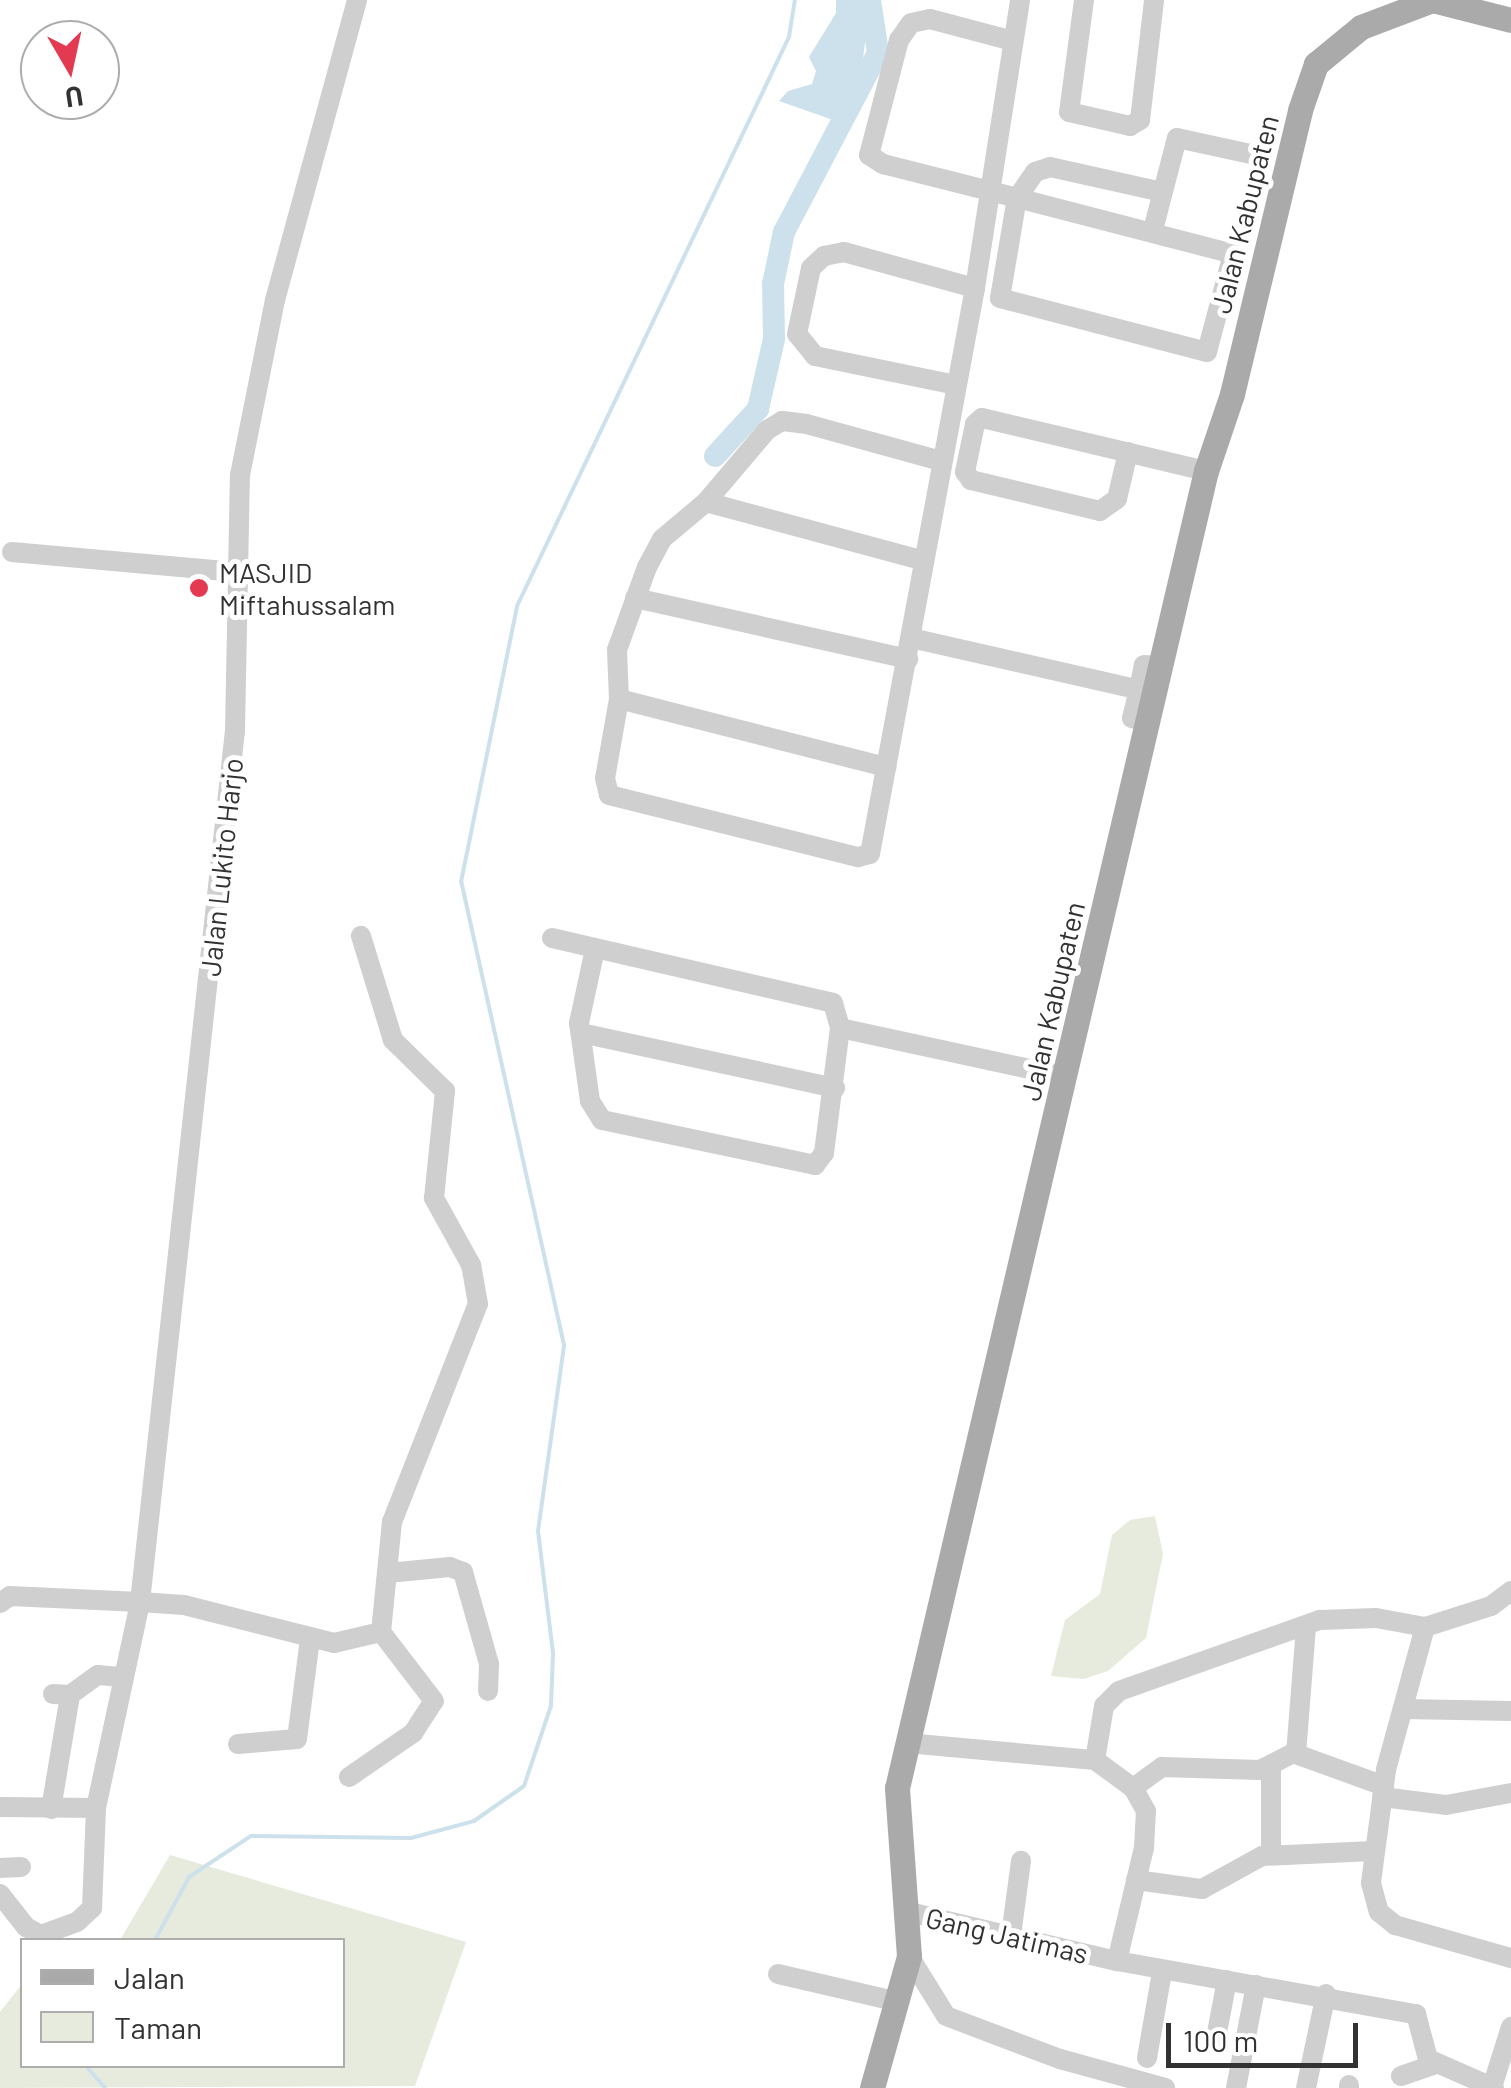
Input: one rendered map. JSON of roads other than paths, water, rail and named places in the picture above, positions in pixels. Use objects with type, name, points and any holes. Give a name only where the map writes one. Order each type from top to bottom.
[{"type":"main road","points":[[1432,0],[1511,20]]},
{"type":"main road","name":"Jalan Kabupaten","points":[[872,2088],[909,1956],[909,1912],[897,1839],[897,1788],[1206,471],[1232,394],[1286,161],[1316,64],[1361,27],[1432,0]]},
{"type":"street","name":"Jalan Lukito Harjo","points":[[0,1894],[37,1934],[85,1917],[93,1899],[96,1808],[140,1602],[233,750],[236,572],[252,404],[357,0]]},
{"type":"street","points":[[941,462],[782,421],[706,502],[662,539],[617,650],[619,698],[605,778],[617,800],[865,857],[876,834],[908,659],[975,288],[1020,0]]},
{"type":"street","points":[[1084,0],[1068,107],[1074,115],[1130,126],[1140,120],[1154,0]]},
{"type":"street","points":[[1013,41],[930,19],[911,23],[899,40],[867,144],[869,155],[882,164],[1017,198],[1154,230],[1232,254],[1207,352],[1000,298],[1017,198],[1034,172],[1050,167],[1162,192]]},
{"type":"street","points":[[1154,230],[1177,138],[1254,156]]},
{"type":"street","points":[[956,385],[815,356],[797,334],[811,268],[824,256],[844,252],[975,288]]},
{"type":"street","points":[[1128,452],[1117,499],[1100,511],[971,480],[965,472],[982,418],[1128,452],[1206,471]]},
{"type":"street","points":[[706,502],[924,561]]},
{"type":"street","points":[[12,552],[236,572]]},
{"type":"street","points":[[635,598],[908,659]]},
{"type":"street","points":[[911,638],[1139,690]]},
{"type":"street","points":[[1148,722],[1132,718],[1144,665],[1160,666]]},
{"type":"street","points":[[619,698],[886,767]]},
{"type":"street","points":[[349,1777],[396,1748],[433,1705],[381,1632],[392,1522],[478,1304],[470,1264],[434,1198],[445,1092],[393,1040],[361,936]]},
{"type":"street","points":[[552,938],[833,1003],[840,1028],[835,1088],[824,1153],[815,1165],[602,1120],[590,1100],[581,1032],[595,948]]},
{"type":"street","points":[[840,1028],[1066,1077]]},
{"type":"street","points":[[581,1032],[835,1088]]},
{"type":"street","points":[[388,1573],[450,1568],[463,1572],[489,1664],[488,1692]]},
{"type":"street","points":[[1095,1760],[1104,1706],[1119,1691],[1306,1626],[1356,1617],[1425,1628],[1491,1606],[1511,1592]]},
{"type":"street","points":[[0,1602],[10,1596],[184,1605],[310,1639],[346,1643],[381,1632]]},
{"type":"street","points":[[1296,1754],[1306,1626]]},
{"type":"street","points":[[1425,1628],[1383,1792],[1373,1851],[1373,1900],[1395,1925],[1509,1952]]},
{"type":"street","points":[[238,1744],[297,1739],[310,1639]]},
{"type":"street","points":[[51,1809],[61,1695],[98,1675],[122,1677]]},
{"type":"street","points":[[1404,1708],[1511,1710]]},
{"type":"street","points":[[907,1743],[1095,1760],[1133,1788],[1162,1767],[1229,1772],[1270,1765],[1280,1755],[1296,1754],[1383,1792],[1446,1806],[1511,1793]]},
{"type":"street","points":[[1270,1765],[1270,1854]]},
{"type":"street","name":"Gang Jatimas","points":[[909,1912],[1116,1961],[1136,1880],[1146,1811],[1133,1788]]},
{"type":"street","points":[[0,1808],[96,1808]]},
{"type":"street","points":[[1136,1880],[1202,1889],[1239,1863],[1270,1854],[1373,1851]]},
{"type":"street","points":[[1011,1936],[1022,1861]]},
{"type":"street","points":[[909,1956],[946,2016],[1060,2060],[1165,2088]]},
{"type":"street","points":[[1116,1961],[1162,1972],[1326,1994],[1416,2014],[1423,2054],[1435,2064],[1494,2086],[1511,2027]]},
{"type":"street","points":[[1147,2058],[1162,1972]]},
{"type":"street","points":[[778,1974],[899,2002]]},
{"type":"street","points":[[1215,2043],[1227,1980]]},
{"type":"street","points":[[1236,2088],[1256,1984]]},
{"type":"street","points":[[1306,2088],[1326,1994]]},
{"type":"street","points":[[1401,2076],[1435,2064]]},
{"type":"water","points":[[836,0],[862,0],[866,34],[861,76],[833,120],[779,101],[788,91],[812,84],[816,71],[809,57],[836,13]]},
{"type":"waterway","points":[[156,1938],[189,1877],[251,1836],[411,1838],[474,1821],[524,1786],[551,1706],[553,1653],[538,1531],[564,1345],[461,882],[517,606],[789,37],[795,0]]},
{"type":"waterway","points":[[715,456],[758,409],[774,339],[773,284],[784,232],[878,53],[870,0]]},
{"type":"waterway","points":[[88,2068],[105,2088]]},
{"type":"place","name":"MASJID Miftahussalam","points":[[199,588]]}]
